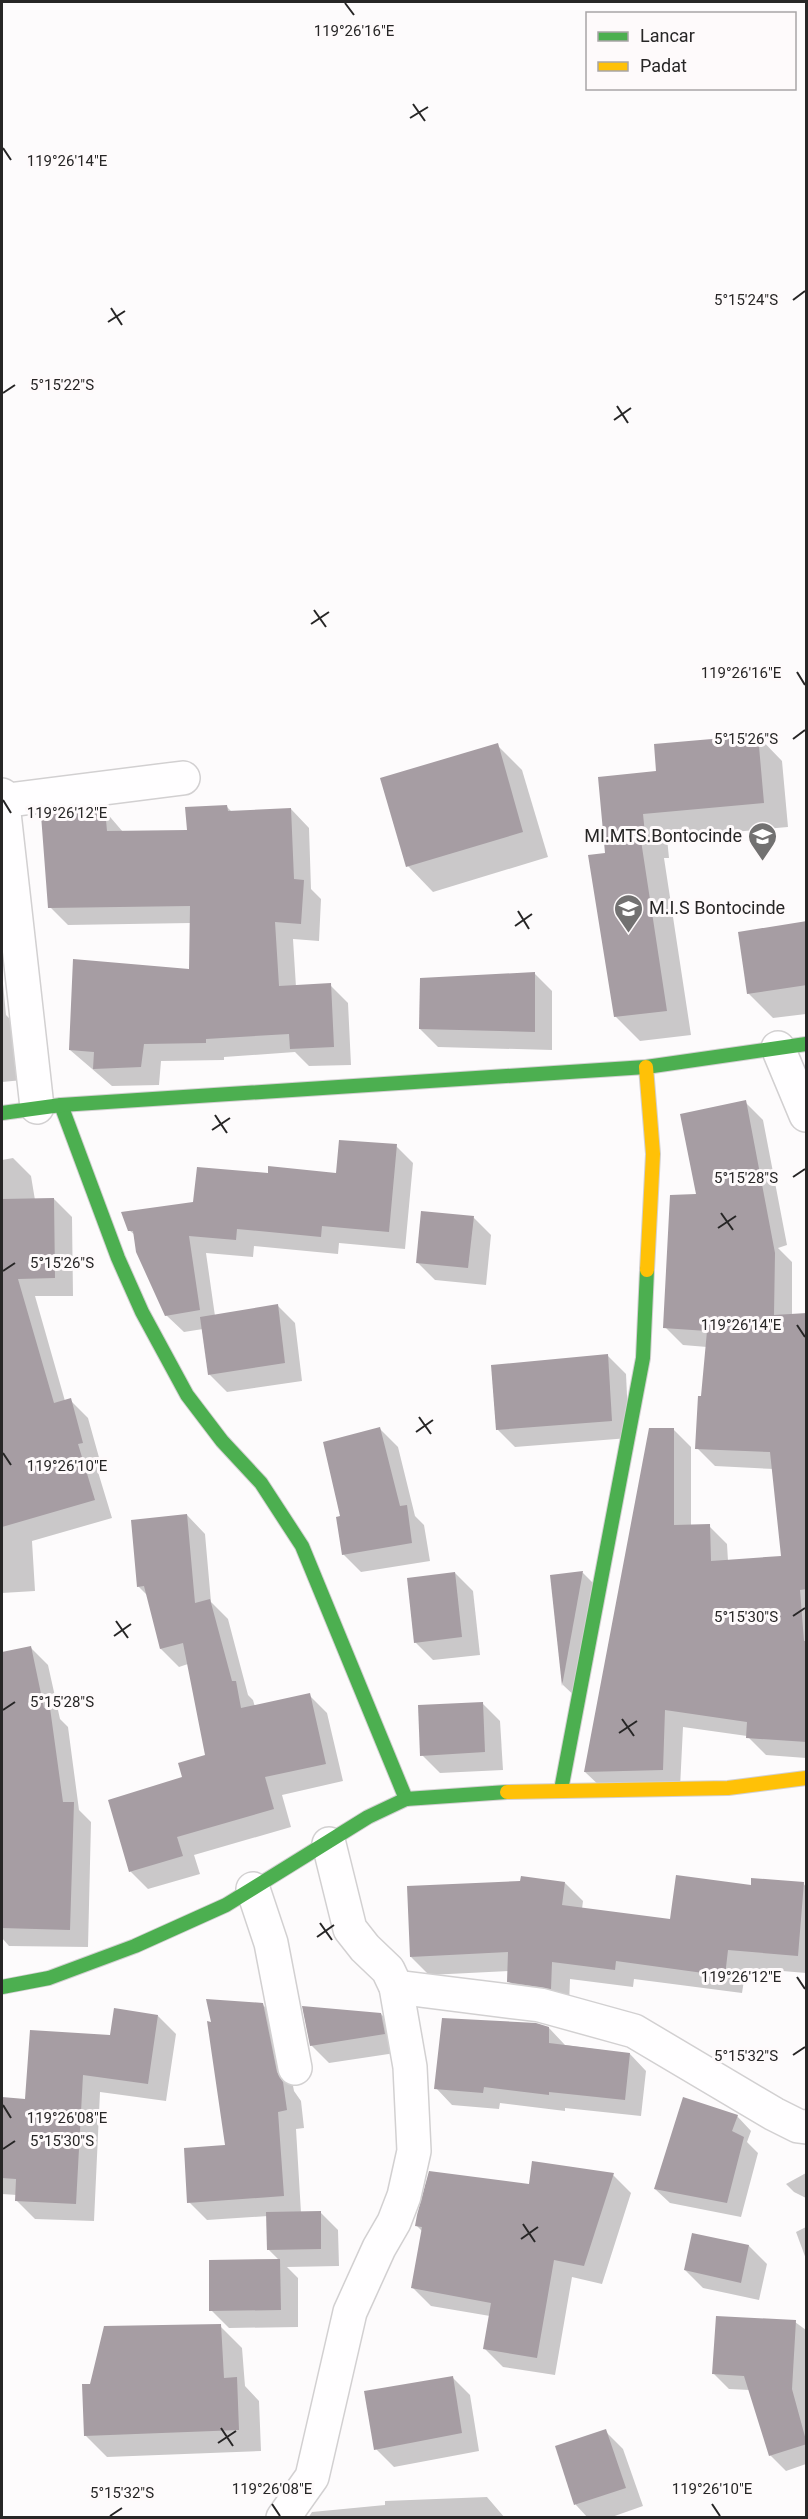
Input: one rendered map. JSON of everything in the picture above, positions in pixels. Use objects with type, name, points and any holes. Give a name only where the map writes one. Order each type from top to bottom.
[{"type":"street","points":[[2,801],[183,778]]},
{"type":"street","points":[[2,795],[49,1106],[142,1312],[187,1395],[222,1441],[261,1483],[302,1546],[406,1799]]},
{"type":"street","points":[[2,1113],[49,1106],[646,1067],[792,1046],[807,1115]]},
{"type":"street","points":[[561,1790],[643,1358],[652,1154],[646,1067]]},
{"type":"street","points":[[2,1987],[49,1978],[135,1946],[226,1905],[329,1844],[368,1817],[406,1799],[467,1793],[728,1788],[807,1778]]},
{"type":"street","points":[[283,2517],[312,2477],[350,2312],[379,2248],[394,2222],[404,2196],[414,2151],[410,2067],[396,1987],[388,1970],[365,1948],[350,1929],[329,1844]]},
{"type":"street","points":[[253,1889],[271,1943],[295,2068]]},
{"type":"street","points":[[396,1987],[540,2005],[634,2031],[774,2114],[798,2126],[807,2127]]},
{"type":"building","points":[[758,735],[764,803],[643,814],[645,834],[640,834],[667,1011],[614,1017],[588,855],[605,853],[598,777],[656,771],[654,744]]},
{"type":"building","points":[[498,743],[523,832],[406,867],[380,778]]},
{"type":"building","points":[[227,805],[228,811],[291,808],[294,879],[304,880],[301,924],[275,922],[279,986],[331,983],[334,1047],[290,1049],[289,1034],[206,1039],[206,1043],[144,1044],[141,1067],[93,1069],[94,1052],[69,1050],[73,959],[189,969],[190,906],[48,908],[41,815],[105,809],[107,831],[187,830],[185,807]]},
{"type":"building","name":"M.I.S Bontocinde","points":[[807,921],[807,985],[747,994],[738,932]]},
{"type":"building","points":[[535,972],[535,1032],[419,1029],[420,978]]},
{"type":"building","points":[[746,1100],[775,1253],[774,1315],[807,1313],[807,1589],[800,1590],[804,1641],[807,1641],[807,1742],[746,1738],[747,1722],[665,1710],[663,1770],[584,1772],[649,1428],[674,1428],[674,1525],[710,1524],[711,1561],[781,1556],[770,1452],[695,1449],[698,1396],[701,1396],[707,1331],[663,1328],[670,1195],[696,1194],[680,1114]]},
{"type":"building","points":[[339,1140],[397,1144],[389,1232],[322,1226],[321,1237],[237,1229],[236,1240],[189,1236],[200,1310],[165,1316],[136,1252],[133,1231],[128,1231],[121,1212],[193,1202],[197,1167],[268,1173],[268,1166],[336,1173]]},
{"type":"building","points":[[54,1198],[55,1278],[18,1279],[54,1403],[71,1398],[83,1443],[78,1444],[95,1500],[2,1527],[2,1199]]},
{"type":"building","points":[[421,1211],[474,1216],[468,1268],[416,1263]]},
{"type":"building","points":[[278,1304],[285,1363],[208,1375],[200,1317]]},
{"type":"building","points":[[608,1354],[612,1421],[496,1430],[491,1365]]},
{"type":"building","points":[[380,1427],[400,1506],[407,1505],[412,1543],[342,1555],[336,1517],[340,1516],[323,1442]]},
{"type":"building","points":[[187,1514],[195,1603],[210,1599],[232,1681],[236,1681],[241,1708],[310,1693],[326,1764],[265,1777],[274,1809],[177,1837],[183,1856],[129,1872],[108,1800],[182,1777],[178,1763],[205,1755],[183,1643],[160,1649],[144,1586],[137,1587],[131,1520]]},
{"type":"building","points":[[583,1571],[562,1686],[550,1575]]},
{"type":"building","points":[[455,1572],[462,1637],[414,1643],[407,1578]]},
{"type":"building","points":[[31,1646],[44,1708],[50,1708],[63,1802],[74,1802],[70,1930],[2,1928],[2,1652]]},
{"type":"building","points":[[483,1702],[485,1752],[420,1756],[418,1705]]},
{"type":"building","points":[[676,1875],[751,1885],[751,1878],[804,1882],[798,1956],[728,1950],[725,1976],[616,1961],[615,1970],[552,1962],[551,1989],[507,1982],[508,1952],[410,1957],[407,1886],[520,1881],[521,1876],[565,1882],[562,1905],[670,1919]]},
{"type":"building","points":[[206,1999],[263,2003],[277,2072],[283,2082],[287,2110],[278,2112],[284,2196],[187,2203],[184,2148],[225,2145],[207,2021],[211,2022]]},
{"type":"building","points":[[302,2006],[381,2013],[385,2034],[310,2046]]},
{"type":"building","points":[[114,2008],[158,2015],[148,2084],[83,2075],[76,2204],[15,2201],[16,2179],[2,2178],[2,2097],[25,2099],[30,2030],[110,2035]]},
{"type":"building","points":[[442,2018],[536,2023],[549,2027],[549,2043],[630,2053],[625,2100],[549,2092],[549,2095],[484,2087],[483,2093],[434,2089]]},
{"type":"building","points":[[683,2097],[738,2115],[732,2131],[744,2137],[727,2203],[654,2189]]},
{"type":"building","points":[[532,2161],[614,2173],[584,2266],[554,2260],[537,2358],[483,2349],[491,2303],[411,2288],[422,2227],[415,2226],[429,2171],[529,2184]]},
{"type":"building","points":[[321,2211],[321,2249],[267,2250],[266,2212]]},
{"type":"building","points":[[692,2233],[749,2245],[741,2283],[684,2270]]},
{"type":"building","points":[[280,2259],[281,2310],[209,2311],[209,2260]]},
{"type":"building","points":[[716,2316],[796,2320],[792,2389],[807,2444],[769,2456],[744,2376],[712,2374]]},
{"type":"building","points":[[221,2324],[224,2378],[237,2377],[239,2430],[84,2436],[82,2384],[90,2384],[104,2326]]},
{"type":"building","points":[[453,2376],[462,2433],[374,2450],[364,2391]]},
{"type":"building","points":[[606,2429],[626,2488],[574,2505],[555,2446]]},
{"type":"traffic: fast","points":[[2,1113],[61,1105],[646,1067],[806,1044]]},
{"type":"traffic: fast","points":[[61,1105],[118,1258],[142,1312],[187,1395],[222,1441],[261,1483],[302,1546],[406,1799]]},
{"type":"traffic: fast","points":[[561,1790],[643,1358],[647,1270]]},
{"type":"traffic: fast","points":[[2,1987],[49,1978],[135,1946],[226,1905],[368,1817],[406,1799],[507,1792]]},
{"type":"traffic: slow","points":[[646,1067],[653,1154],[647,1270]]},
{"type":"traffic: slow","points":[[507,1792],[728,1788],[806,1778]]},
{"type":"place","name":"MI.MTS.Bontocinde","points":[[763,862]]},
{"type":"place","name":"M.I.S Bontocinde","points":[[628,934]]}]
